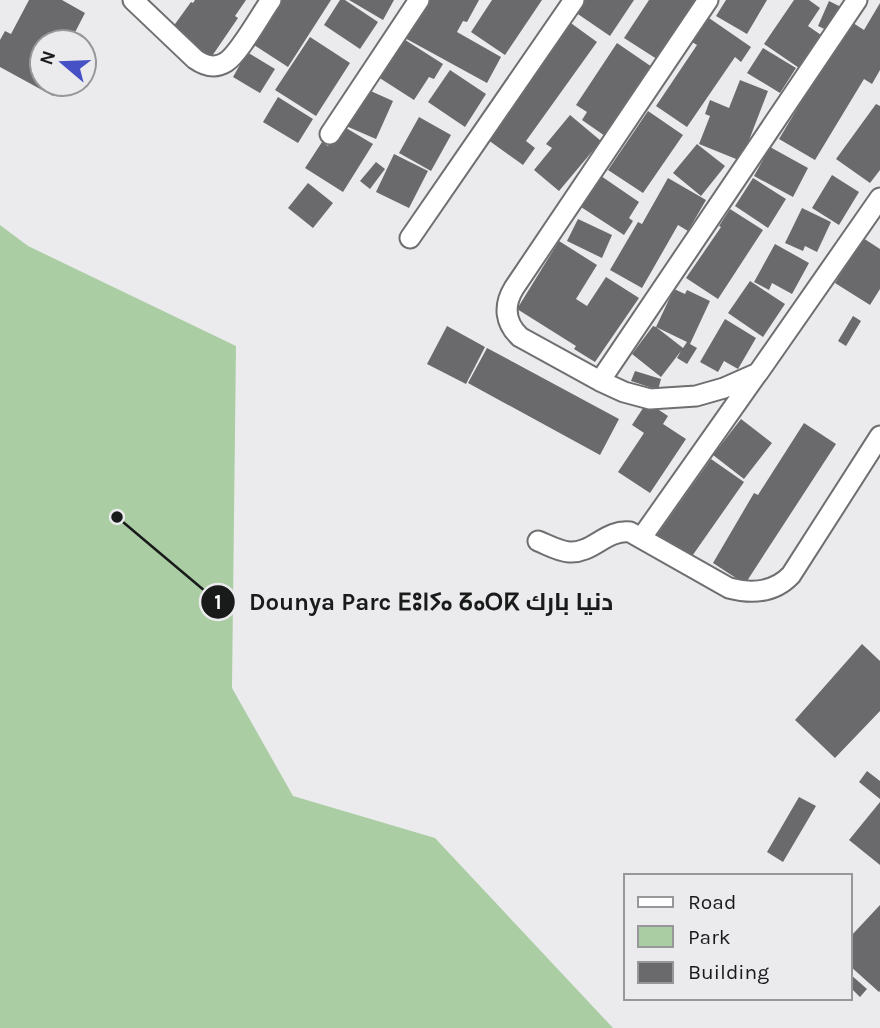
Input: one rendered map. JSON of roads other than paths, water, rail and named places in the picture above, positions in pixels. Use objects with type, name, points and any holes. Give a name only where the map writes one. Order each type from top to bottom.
[{"type":"street","points":[[133,0],[201,64],[216,66],[229,60],[271,0]]},
{"type":"street","points":[[330,134],[419,0]]},
{"type":"street","points":[[410,238],[574,0]]},
{"type":"street","points":[[708,0],[514,288],[507,305],[509,323],[520,337],[600,381],[624,392],[650,398],[696,396],[724,388],[758,373]]},
{"type":"street","points":[[600,381],[857,0]]},
{"type":"street","points":[[642,537],[880,198]]},
{"type":"street","points":[[538,541],[559,550],[573,552],[583,550],[614,532],[630,532],[729,587],[743,592],[772,589],[791,575],[880,436]]},
{"type":"place","name":"Dounya Parc ⴹⵓⵏⵢⴰ ⵒⴰⵔⴽ دنيا بارك","points":[[117,517]]}]
